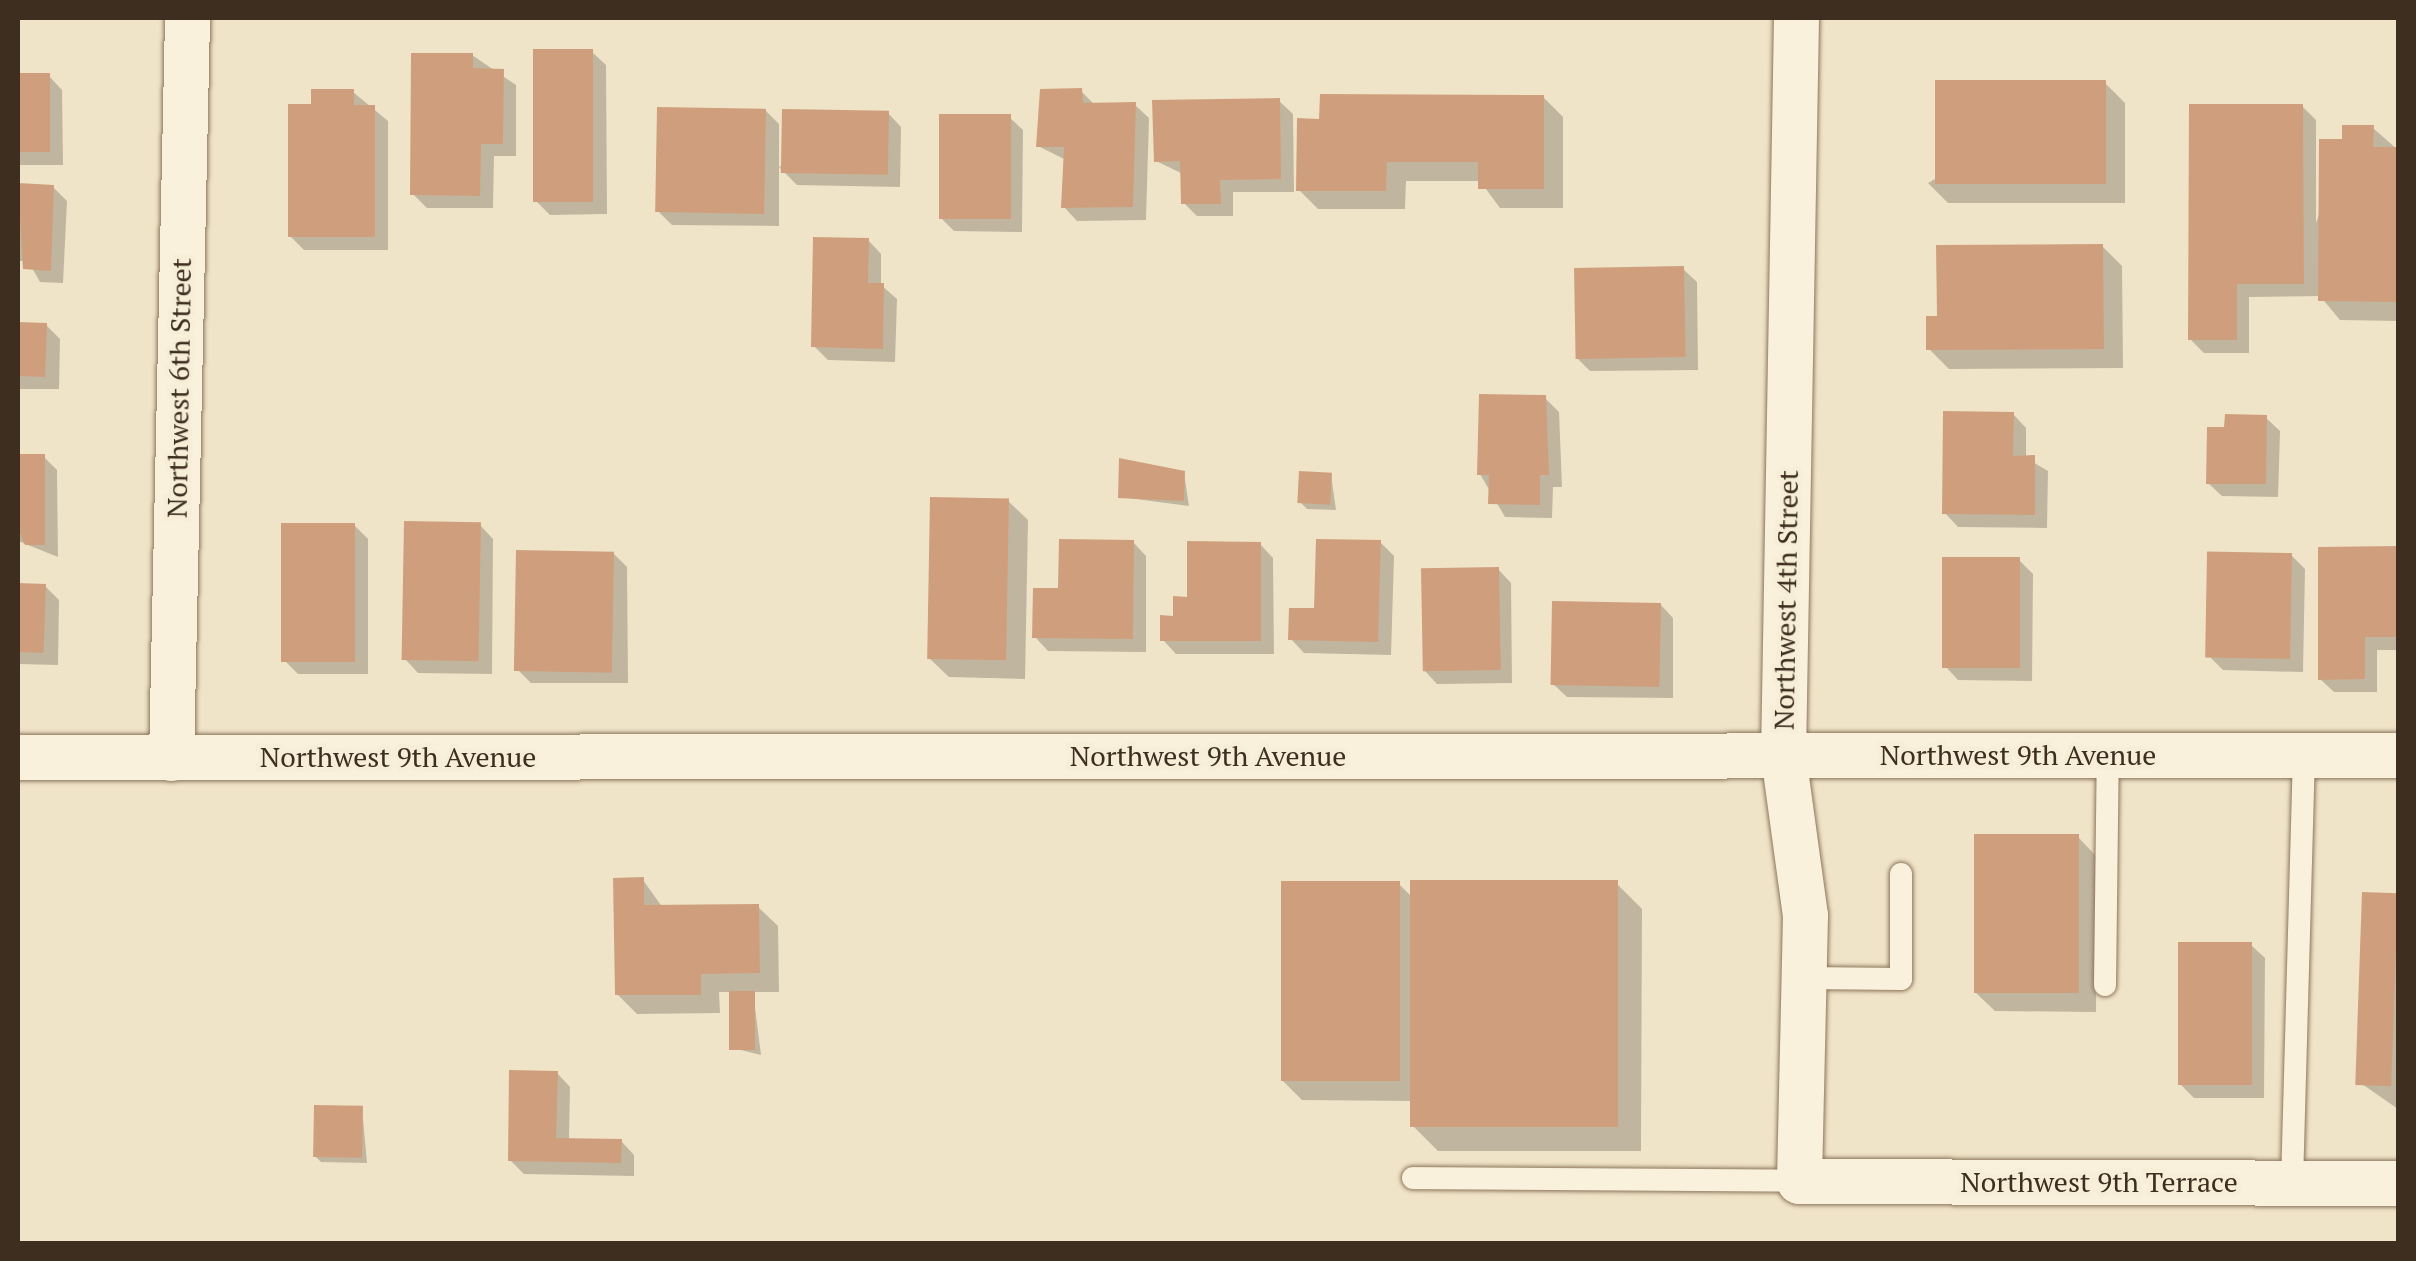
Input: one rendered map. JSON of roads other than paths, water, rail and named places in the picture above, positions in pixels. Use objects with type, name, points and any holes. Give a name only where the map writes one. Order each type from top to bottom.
[{"type":"street","name":"Northwest 6th Street","points":[[171,758],[187,18]]},
{"type":"street","name":"Northwest 4th Street","points":[[1796,18],[1784,755],[1804,978],[1799,1181]]},
{"type":"street","name":"Northwest 9th Avenue","points":[[18,757],[2398,755]]},
{"type":"street","name":"Northwest 9th Terrace","points":[[1799,1181],[2398,1183]]},
{"type":"lane","points":[[2292,1182],[2304,755]]},
{"type":"lane","points":[[2105,985],[2108,756]]},
{"type":"lane","points":[[1804,978],[1901,980],[1902,874]]},
{"type":"lane","points":[[1413,1178],[1799,1181]]}]
